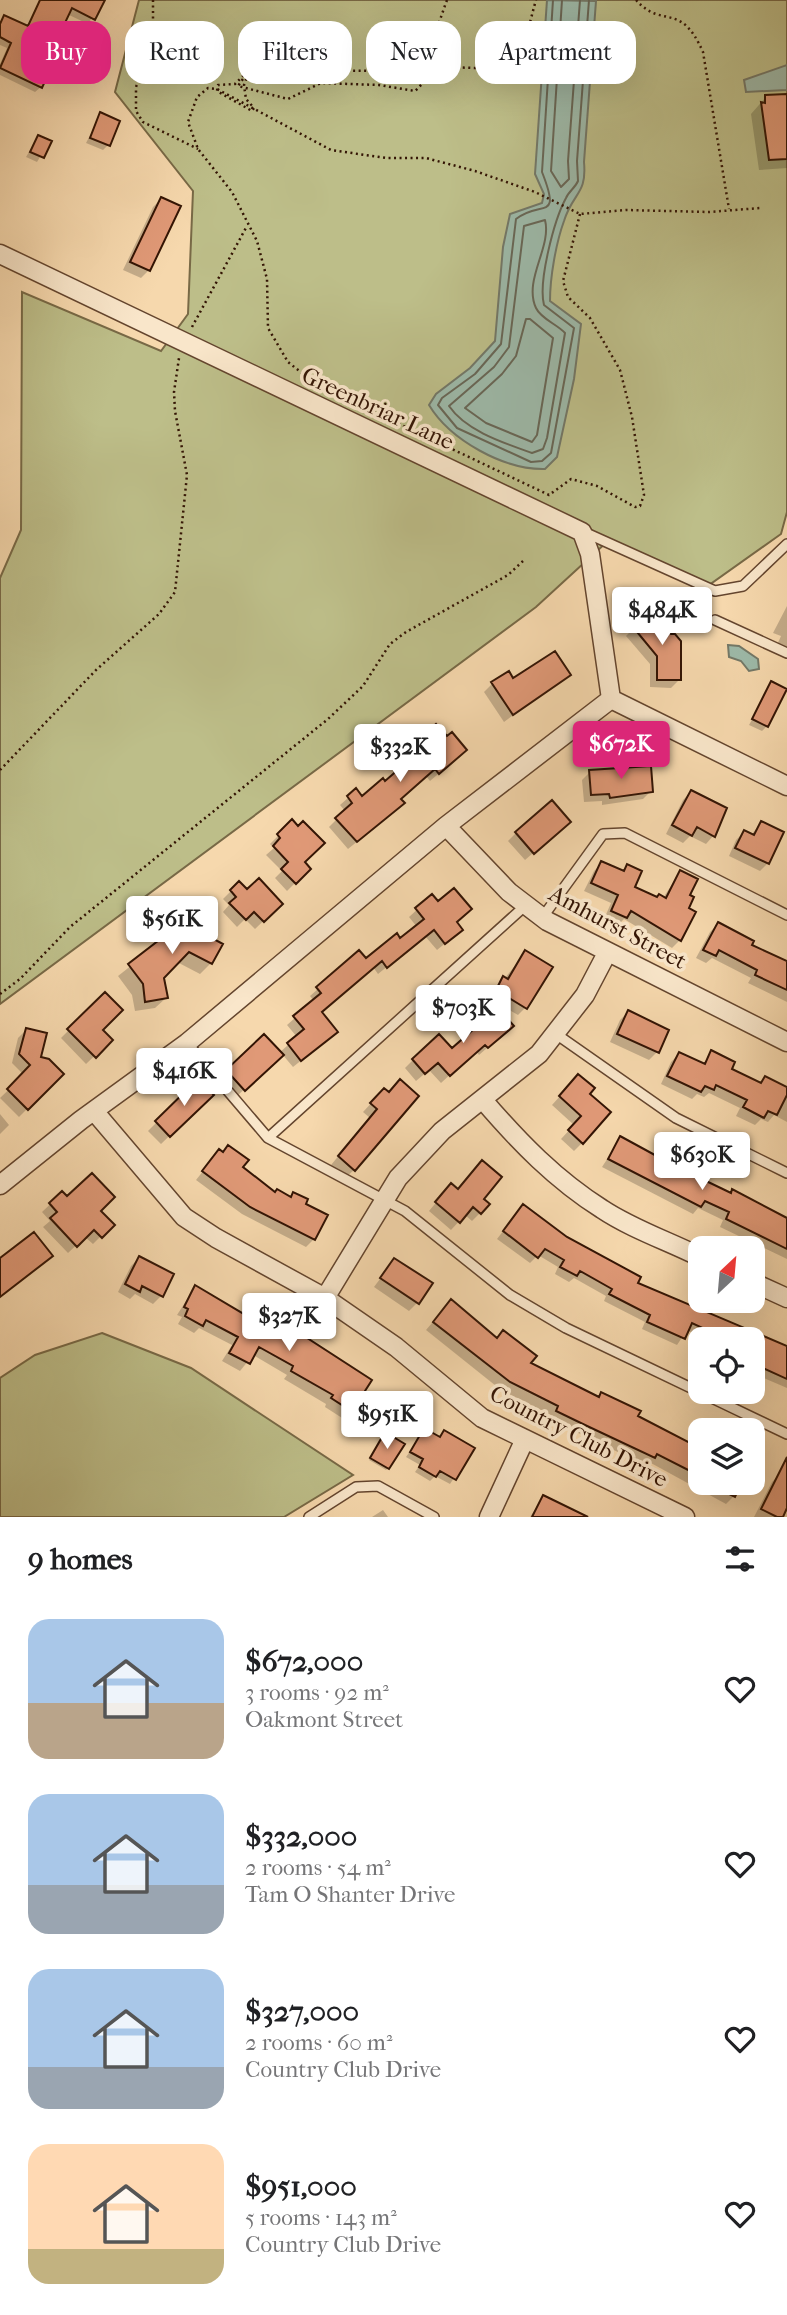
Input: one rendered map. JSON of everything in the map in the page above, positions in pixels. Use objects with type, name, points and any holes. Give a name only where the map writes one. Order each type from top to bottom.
[{"type":"street","name":"Greenbriar Lane","points":[[0,254],[582,532]]},
{"type":"street","points":[[582,532],[590,554],[611,699]]},
{"type":"street","points":[[611,699],[787,786]]},
{"type":"street","points":[[0,1185],[187,1042],[446,827],[611,699]]},
{"type":"street","name":"Amhurst Street","points":[[446,827],[542,918],[787,1042]]},
{"type":"street","points":[[325,1298],[398,1178],[442,1131],[539,1054],[585,995],[607,953]]},
{"type":"street","points":[[483,1100],[519,1141],[561,1180],[605,1211],[688,1251]]},
{"type":"street","name":"Country Club Drive","points":[[94,1111],[184,1217],[216,1238],[325,1298],[396,1347],[482,1418],[685,1517]]},
{"type":"street","points":[[765,1288],[787,1298]]},
{"type":"street","points":[[489,1517],[525,1439]]},
{"type":"lane","points":[[582,532],[715,591],[743,586],[787,544]]},
{"type":"lane","points":[[715,620],[787,653]]},
{"type":"lane","points":[[542,918],[603,834],[625,833],[787,915]]},
{"type":"lane","points":[[268,1138],[526,905]]},
{"type":"lane","points":[[556,1034],[676,1118],[787,1173]]},
{"type":"lane","points":[[187,1042],[268,1138],[405,1211],[510,1295],[566,1328],[787,1434]]},
{"type":"lane","points":[[309,1517],[356,1487],[378,1486],[434,1517]]},
{"type":"path","points":[[153,0],[153,42],[136,87],[136,111],[143,122],[198,149]]},
{"type":"path","points":[[352,71],[394,71],[422,58],[432,44],[447,0]]},
{"type":"path","points":[[232,96],[238,86],[288,99],[321,83],[379,85],[415,91],[437,71],[449,68],[497,68],[513,61],[519,52],[536,0]]},
{"type":"path","points":[[636,0],[648,10],[679,15],[694,28],[703,52],[729,209]]},
{"type":"path","points":[[217,89],[218,85],[238,82]]},
{"type":"path","points":[[245,84],[246,99],[253,110]]},
{"type":"path","points":[[253,110],[232,96],[208,88],[197,97],[188,122],[198,149],[232,192],[264,261],[268,328],[288,362],[317,385],[549,495],[571,479],[597,486],[635,507],[640,506],[644,495],[632,417],[620,370],[590,318],[568,297],[563,281],[580,214]]},
{"type":"path","points":[[217,89],[331,150],[386,158],[426,158],[475,171],[535,192],[580,214],[626,210],[760,208]]},
{"type":"path","points":[[0,770],[96,670],[159,614],[175,592],[178,541],[186,502],[186,461],[174,392],[183,342],[247,226]]},
{"type":"path","points":[[0,995],[20,979],[70,928],[328,719],[363,687],[390,644],[405,632],[508,575],[523,561]]},
{"type":"green space","points":[[139,0],[787,0],[787,512],[781,534],[709,585],[609,540],[536,607],[0,1004],[0,578],[21,530],[22,292],[161,351],[188,314],[193,191],[115,92],[125,54],[125,84],[224,84],[224,21],[134,21]]},
{"type":"green space","points":[[102,1333],[191,1368],[353,1475],[284,1517],[0,1517],[0,1378],[35,1355]]},
{"type":"water","points":[[547,0],[596,1],[595,21],[546,21]]},
{"type":"water","points":[[787,65],[787,90],[746,92],[744,80]]},
{"type":"water","points":[[541,84],[590,84],[583,181],[561,230],[550,292],[550,301],[581,324],[574,379],[557,457],[545,469],[513,464],[480,450],[450,430],[429,405],[436,394],[470,368],[495,341],[503,247],[510,214],[542,203],[544,194],[535,174]]},
{"type":"water","points":[[728,645],[739,646],[758,659],[759,669],[749,671],[741,661],[729,657]]},
{"type":"building","points":[[40,0],[105,0],[95,20],[72,8],[66,21],[30,21]]},
{"type":"building","points":[[4,15],[21,23],[21,78],[0,68],[11,43],[0,37],[0,24]]},
{"type":"building","points":[[787,94],[787,159],[769,160],[761,102],[765,103],[765,95]]},
{"type":"building","points":[[100,112],[120,121],[110,146],[90,138]]},
{"type":"building","points":[[38,135],[52,141],[44,158],[30,152]]},
{"type":"building","points":[[161,197],[181,206],[150,271],[130,262]]},
{"type":"building","points":[[651,611],[671,634],[675,634],[681,641],[681,680],[657,680],[657,656],[633,627]]},
{"type":"building","points":[[555,651],[571,675],[513,715],[491,682],[509,671],[513,678]]},
{"type":"building","points":[[771,681],[787,689],[768,727],[752,719]]},
{"type":"building","points":[[436,724],[447,736],[452,732],[467,750],[439,774],[435,769],[401,799],[405,803],[357,842],[335,818],[352,803],[347,796],[356,788],[362,796],[383,778],[385,781],[422,749],[416,742]]},
{"type":"building","points":[[651,766],[653,792],[610,798],[609,794],[591,795],[589,770]]},
{"type":"building","points":[[691,790],[727,808],[715,837],[697,827],[692,836],[672,825]]},
{"type":"building","points":[[552,800],[571,822],[534,854],[515,832]]},
{"type":"building","points":[[292,819],[298,826],[303,821],[325,843],[305,862],[311,869],[296,884],[281,869],[288,862],[273,846],[280,838],[277,834]]},
{"type":"building","points":[[761,821],[784,832],[769,864],[735,848],[744,830],[754,835]]},
{"type":"building","points":[[601,861],[624,871],[627,864],[642,871],[635,887],[657,897],[659,894],[666,898],[680,870],[698,879],[690,895],[694,897],[689,908],[696,912],[681,941],[631,911],[627,918],[611,911],[618,895],[591,883]]},
{"type":"building","points":[[259,878],[283,904],[264,922],[254,912],[246,920],[229,903],[236,897],[230,890],[239,881],[247,889]]},
{"type":"building","points":[[454,888],[472,909],[457,922],[463,930],[445,944],[434,930],[387,968],[382,961],[322,1012],[338,1032],[301,1061],[287,1043],[304,1029],[293,1016],[321,993],[316,987],[359,950],[366,958],[397,933],[400,938],[424,919],[415,908],[432,894],[438,901]]},
{"type":"building","points":[[193,914],[204,929],[204,934],[223,944],[212,964],[189,952],[164,978],[168,998],[145,1002],[143,984],[128,964]]},
{"type":"building","points":[[718,922],[754,941],[752,945],[787,961],[787,990],[755,975],[757,970],[719,950],[716,956],[703,950]]},
{"type":"building","points":[[525,950],[553,967],[527,1009],[496,990],[503,976],[508,979]]},
{"type":"building","points":[[105,992],[123,1010],[103,1030],[113,1040],[96,1058],[67,1029]]},
{"type":"building","points":[[498,1008],[514,1026],[488,1048],[485,1045],[450,1076],[438,1063],[425,1074],[412,1059],[439,1034],[452,1048]]},
{"type":"building","points":[[628,1010],[669,1030],[659,1053],[617,1034]]},
{"type":"building","points":[[26,1028],[47,1033],[41,1057],[49,1059],[64,1074],[28,1110],[7,1089],[30,1065],[19,1054]]},
{"type":"building","points":[[264,1034],[284,1055],[245,1091],[226,1070]]},
{"type":"building","points":[[711,1050],[735,1062],[732,1069],[761,1083],[765,1076],[787,1087],[787,1095],[777,1115],[768,1111],[764,1118],[743,1107],[747,1100],[716,1085],[714,1090],[705,1086],[701,1092],[667,1076],[679,1052],[705,1064]]},
{"type":"building","points":[[578,1074],[595,1088],[590,1094],[611,1112],[583,1144],[568,1130],[581,1116],[559,1096]]},
{"type":"building","points":[[198,1079],[214,1095],[170,1137],[155,1121]]},
{"type":"building","points":[[400,1079],[419,1096],[355,1171],[338,1156],[377,1109],[370,1103],[384,1088],[389,1092]]},
{"type":"building","points":[[620,1136],[731,1193],[732,1189],[787,1218],[787,1249],[726,1219],[729,1212],[705,1201],[701,1207],[608,1159]]},
{"type":"building","points":[[228,1145],[249,1160],[243,1167],[275,1192],[277,1189],[291,1197],[293,1192],[308,1199],[306,1204],[328,1215],[315,1240],[250,1207],[202,1171],[219,1149],[223,1152]]},
{"type":"building","points":[[482,1160],[502,1177],[484,1199],[490,1204],[481,1214],[473,1207],[460,1223],[435,1202],[451,1183],[458,1189]]},
{"type":"building","points":[[92,1173],[115,1197],[101,1211],[115,1225],[102,1238],[94,1230],[77,1247],[50,1218],[57,1212],[49,1203],[62,1191],[67,1196]]},
{"type":"building","points":[[523,1204],[567,1237],[641,1277],[638,1283],[688,1304],[688,1313],[709,1313],[742,1327],[700,1327],[692,1323],[685,1339],[647,1322],[650,1315],[609,1294],[612,1289],[580,1271],[577,1276],[560,1267],[564,1260],[545,1249],[538,1258],[503,1231]]},
{"type":"building","points":[[34,1232],[53,1256],[0,1297],[0,1258]]},
{"type":"building","points":[[139,1256],[174,1274],[163,1297],[142,1286],[140,1292],[125,1284]]},
{"type":"building","points":[[394,1258],[433,1283],[419,1304],[380,1278]]},
{"type":"building","points":[[195,1285],[264,1326],[270,1314],[372,1380],[365,1391],[389,1407],[376,1427],[331,1398],[333,1395],[291,1371],[293,1366],[259,1347],[250,1364],[229,1353],[238,1337],[206,1320],[203,1326],[185,1316],[188,1309],[184,1307]]},
{"type":"building","points":[[451,1299],[497,1338],[503,1330],[537,1356],[531,1363],[599,1397],[601,1392],[641,1411],[638,1416],[688,1442],[688,1470],[657,1454],[655,1458],[556,1411],[558,1406],[510,1382],[433,1322]]},
{"type":"building","points":[[765,1337],[787,1346],[787,1379],[765,1369]]},
{"type":"building","points":[[424,1428],[440,1437],[444,1430],[475,1448],[456,1480],[440,1471],[436,1477],[419,1467],[423,1459],[410,1452]]},
{"type":"building","points":[[385,1432],[405,1444],[389,1469],[370,1458]]},
{"type":"building","points":[[787,1457],[787,1508],[783,1517],[777,1517],[761,1509]]},
{"type":"building","points":[[543,1495],[588,1517],[532,1517]]}]
